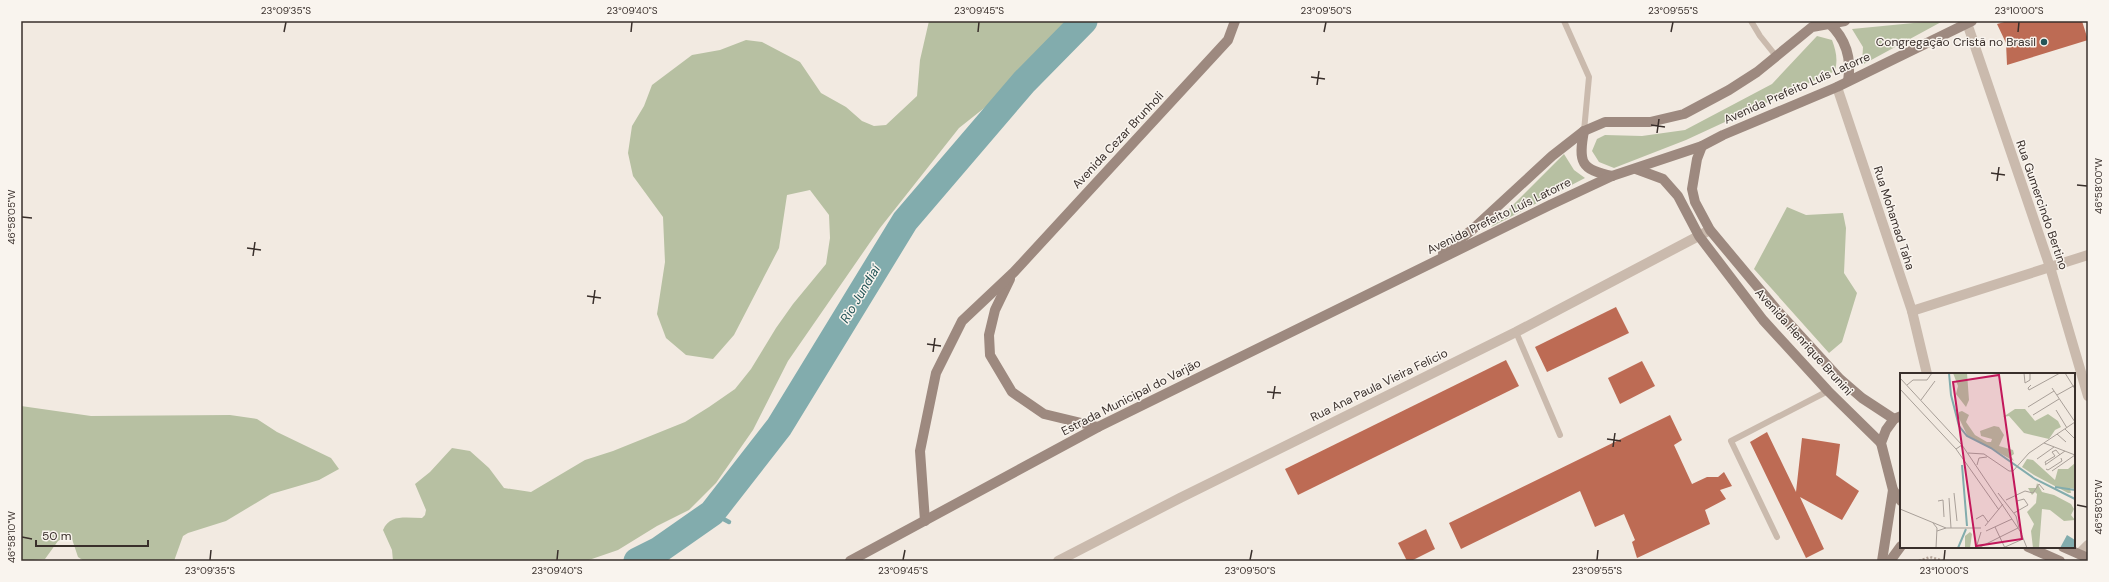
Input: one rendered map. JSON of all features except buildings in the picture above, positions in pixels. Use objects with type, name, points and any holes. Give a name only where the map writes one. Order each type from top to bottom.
[{"type":"main road","name":"Avenida Cezar Brunholi","points":[[925,521],[920,451],[936,373],[962,321],[1014,272],[1228,40],[1235,21]]},
{"type":"main road","name":"Avenida Prefeito Luís Latorre","points":[[1428,266],[1473,229],[1552,156],[1584,132],[1605,122],[1650,122],[1684,114],[1729,90],[1776,56],[1812,27],[1845,21]]},
{"type":"main road","name":"Avenida Prefeito Luís Latorre","points":[[1428,266],[1612,176],[1702,146],[1723,135],[1837,87],[1970,22]]},
{"type":"main road","points":[[1828,23],[1836,30],[1847,49],[1850,60],[1848,81]]},
{"type":"main road","points":[[1584,132],[1580,150],[1584,163],[1594,172],[1612,176]]},
{"type":"main road","name":"Avenida Henrique Brunini","points":[[1702,146],[1697,159],[1692,189],[1695,202],[1710,230],[1776,309],[1840,378],[1862,398],[1898,418]]},
{"type":"main road","name":"Avenida Henrique Brunini","points":[[1636,169],[1663,179],[1678,196],[1699,236],[1763,320],[1828,391],[1881,443]]},
{"type":"main road","name":"Estrada Municipal do Varjão","points":[[850,561],[1098,427],[1428,266]]},
{"type":"main road","name":"Avenida Cezar Brunholi","points":[[1014,272],[994,310],[989,335],[990,355],[1012,392],[1044,414],[1098,427]]},
{"type":"main road","points":[[1898,418],[1886,430],[1881,443],[1893,490],[1900,500]]},
{"type":"main road","points":[[1882,561],[1893,490]]},
{"type":"main road","points":[[1890,561],[1900,547]]},
{"type":"main road","points":[[2030,548],[2060,561]]},
{"type":"main road","points":[[2065,548],[2084,556]]},
{"type":"street","name":"Rua Gumercindo Bertino","points":[[1970,22],[2050,267],[2088,396]]},
{"type":"street","name":"Rua Mohamad Taha","points":[[1837,87],[1912,311],[1923,359]]},
{"type":"street","name":"Rua Ana Paula Vieira Felicio","points":[[1058,561],[1180,498],[1516,332],[1710,230]]},
{"type":"street","points":[[1912,311],[2088,255]]},
{"type":"street","points":[[1923,359],[1923,373]]},
{"type":"street","points":[[1923,359],[1927,373]]},
{"type":"street","points":[[2084,556],[2088,546]]},
{"type":"lane","points":[[1564,21],[1589,77],[1584,132]]},
{"type":"lane","points":[[1751,21],[1760,36],[1776,56]]},
{"type":"lane","points":[[1516,332],[1560,435]]},
{"type":"lane","points":[[1777,537],[1731,441],[1828,391]]},
{"type":"path","points":[[1919,561],[1930,557],[1944,561]]},
{"type":"green space","points":[[929,21],[1077,21],[1056,51],[959,128],[880,228],[788,361],[753,430],[716,483],[689,510],[657,526],[618,550],[586,561],[393,561],[392,550],[383,530],[390,521],[394,519],[422,518],[425,515],[426,510],[415,484],[430,472],[452,448],[470,451],[489,468],[504,488],[531,492],[585,460],[613,451],[685,422],[735,389],[751,369],[776,328],[793,304],[826,264],[830,238],[829,215],[810,190],[787,195],[779,248],[734,335],[713,359],[686,355],[666,338],[657,314],[665,262],[663,217],[633,176],[628,153],[632,126],[644,106],[652,85],[692,55],[720,50],[746,40],[762,42],[800,62],[821,93],[846,107],[862,121],[874,126],[886,125],[917,96],[920,60]]},
{"type":"green space","points":[[1943,21],[1862,65],[1863,47],[1852,29]]},
{"type":"green space","points":[[1817,36],[1832,40],[1836,55],[1835,71],[1686,140],[1614,168],[1599,162],[1592,151],[1597,139],[1605,135],[1642,136],[1685,130],[1772,84]]},
{"type":"green space","points":[[1564,154],[1574,170],[1585,178],[1491,227]]},
{"type":"green space","points":[[1787,207],[1806,215],[1843,213],[1846,228],[1844,273],[1857,293],[1842,342],[1829,353],[1754,269]]},
{"type":"green space","points":[[21,406],[91,416],[230,415],[257,419],[277,432],[331,458],[339,469],[319,480],[271,494],[226,521],[188,533],[183,536],[174,561],[84,561],[78,557],[72,539],[66,536],[58,541],[45,559],[21,561]]},
{"type":"waterway","name":"Rio Jundiaí","points":[[637,561],[659,550],[712,513],[779,427],[905,221],[1024,82],[1084,21]]},
{"type":"waterway","points":[[712,513],[729,522]]},
{"type":"place","name":"Congregação Cristã no Brasil","points":[[2044,42]]}]
